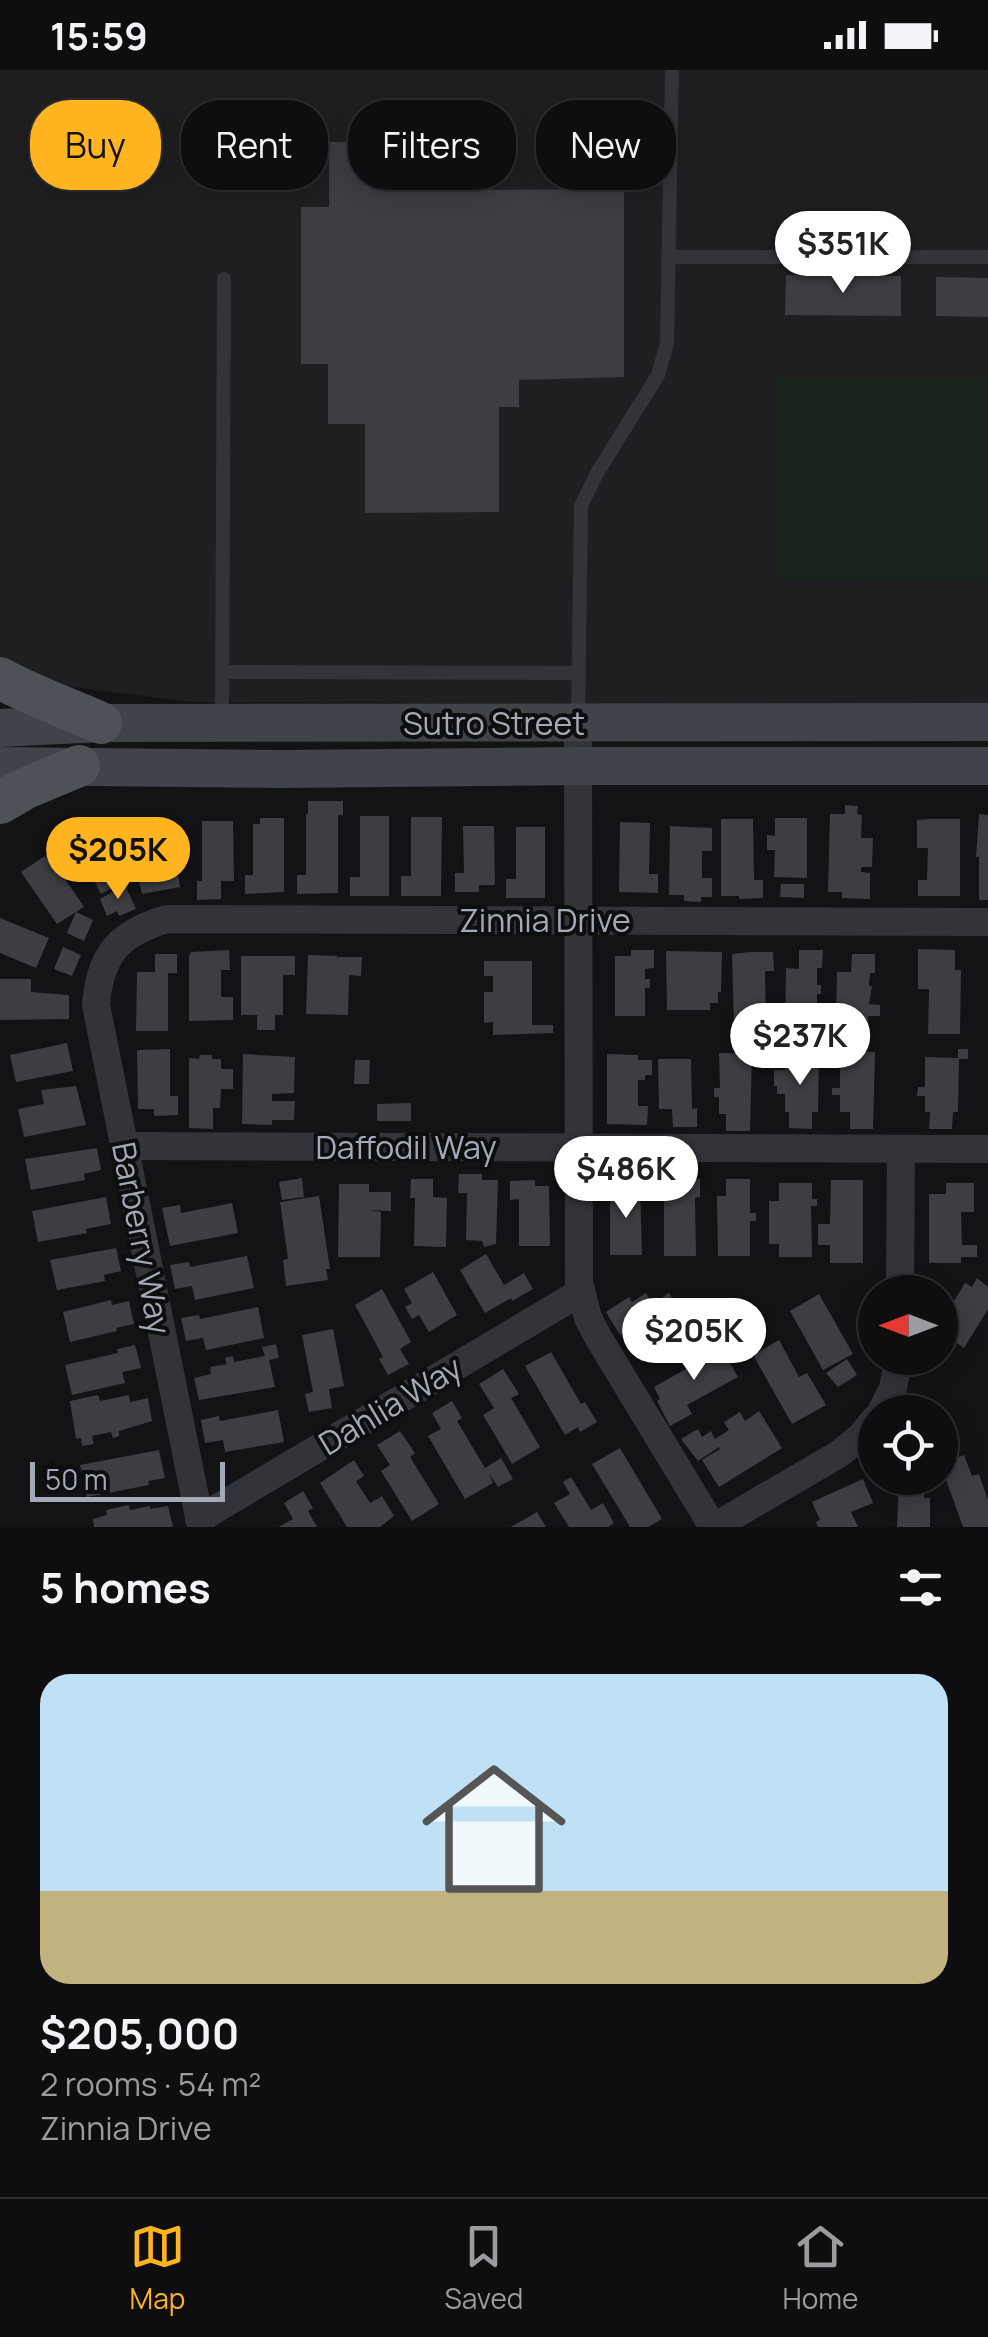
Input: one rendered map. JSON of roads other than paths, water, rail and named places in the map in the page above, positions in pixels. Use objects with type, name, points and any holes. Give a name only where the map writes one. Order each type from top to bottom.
[{"type":"main road","points":[[0,678],[101,724]]},
{"type":"main road","name":"Sutro Street","points":[[0,728],[101,724],[988,722]]},
{"type":"main road","points":[[211,769],[212,740],[222,724]]},
{"type":"main road","name":"Sutro Street","points":[[0,766],[988,766]]},
{"type":"main road","points":[[0,803],[79,766]]},
{"type":"street","points":[[578,723],[577,1148],[581,1292],[588,1318],[713,1527],[858,1439]]},
{"type":"street","name":"Zinnia Drive","points":[[112,952],[143,926],[166,919],[988,922]]},
{"type":"street","name":"Barberry Way","points":[[112,952],[98,983],[96,1005],[200,1523]]},
{"type":"street","name":"Daffodil Way","points":[[124,1146],[988,1149]]},
{"type":"street","points":[[900,1275],[901,1149]]},
{"type":"street","name":"Dahlia Way","points":[[200,1523],[581,1292]]},
{"type":"lane","points":[[578,723],[581,506],[658,375],[667,344],[672,70]]},
{"type":"lane","points":[[668,257],[988,257]]},
{"type":"lane","points":[[222,724],[224,279]]},
{"type":"lane","points":[[222,672],[579,673]]}]
